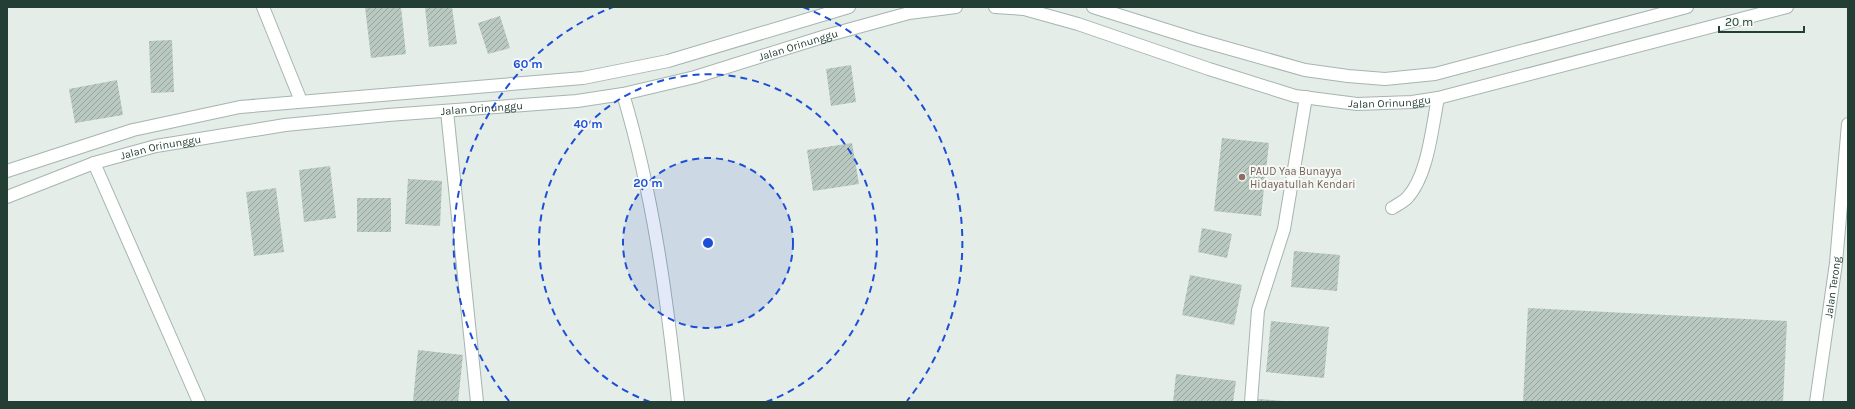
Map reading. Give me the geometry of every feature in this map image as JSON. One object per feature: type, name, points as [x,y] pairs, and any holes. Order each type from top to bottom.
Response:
[{"type":"street","points":[[263,7],[300,101]]},
{"type":"street","name":"Jalan Orinunggu","points":[[7,171],[133,130],[240,107],[583,78],[668,61],[849,7]]},
{"type":"street","name":"Jalan Orinunggu","points":[[7,197],[94,163],[156,146],[285,125],[577,101],[623,94],[695,77],[829,35],[909,13],[956,7]]},
{"type":"street","name":"Jalan Orinunggu","points":[[995,7],[1024,9],[1078,24],[1209,69],[1295,96],[1357,104],[1412,102],[1438,98],[1787,7]]},
{"type":"street","name":"Jalan Orinunggu","points":[[1093,7],[1195,39],[1305,70],[1385,79],[1435,74],[1687,7]]},
{"type":"street","points":[[623,94],[634,131],[657,239],[678,402]]},
{"type":"street","points":[[1251,402],[1258,310],[1284,229],[1306,98]]},
{"type":"street","points":[[1392,208],[1407,199],[1415,187],[1424,164],[1438,98]]},
{"type":"street","points":[[447,111],[477,402]]},
{"type":"street","name":"Jalan Terong","points":[[1816,402],[1836,263],[1848,124]]},
{"type":"street","points":[[94,163],[199,402]]},
{"type":"building","points":[[365,7],[401,7],[406,54],[371,58]]},
{"type":"building","points":[[425,7],[452,7],[457,44],[429,47]]},
{"type":"building","points":[[500,16],[510,48],[488,54],[478,23]]},
{"type":"building","points":[[172,40],[174,92],[151,93],[149,41]]},
{"type":"building","points":[[851,65],[856,102],[831,106],[826,69]]},
{"type":"building","points":[[117,80],[123,115],[75,123],[69,89]]},
{"type":"building","name":"PAUD Yaa Bunayya Hidayatullah Kendari","points":[[1222,138],[1269,143],[1261,216],[1214,211]]},
{"type":"building","points":[[852,143],[859,184],[813,191],[807,150]]},
{"type":"building","points":[[330,166],[336,218],[304,222],[299,170]]},
{"type":"building","points":[[408,179],[442,181],[440,226],[405,224]]},
{"type":"building","points":[[276,188],[284,252],[254,256],[246,192]]},
{"type":"building","points":[[357,198],[391,198],[391,232],[357,232]]},
{"type":"building","points":[[1202,228],[1232,234],[1227,258],[1198,252]]},
{"type":"building","points":[[1294,251],[1340,255],[1337,291],[1291,287]]},
{"type":"building","points":[[1190,275],[1242,285],[1234,325],[1182,315]]},
{"type":"building","points":[[1528,308],[1787,321],[1783,402],[1523,402]]},
{"type":"building","points":[[1271,321],[1329,327],[1324,378],[1266,372]]},
{"type":"building","points":[[418,350],[463,355],[458,402],[413,401]]},
{"type":"building","points":[[1176,374],[1236,381],[1233,402],[1173,402]]},
{"type":"building","points":[[1258,399],[1283,401],[1283,402],[1257,402]]},
{"type":"place","name":"PAUD Yaa Bunayya Hidayatullah Kendari","points":[[1242,177]]}]
